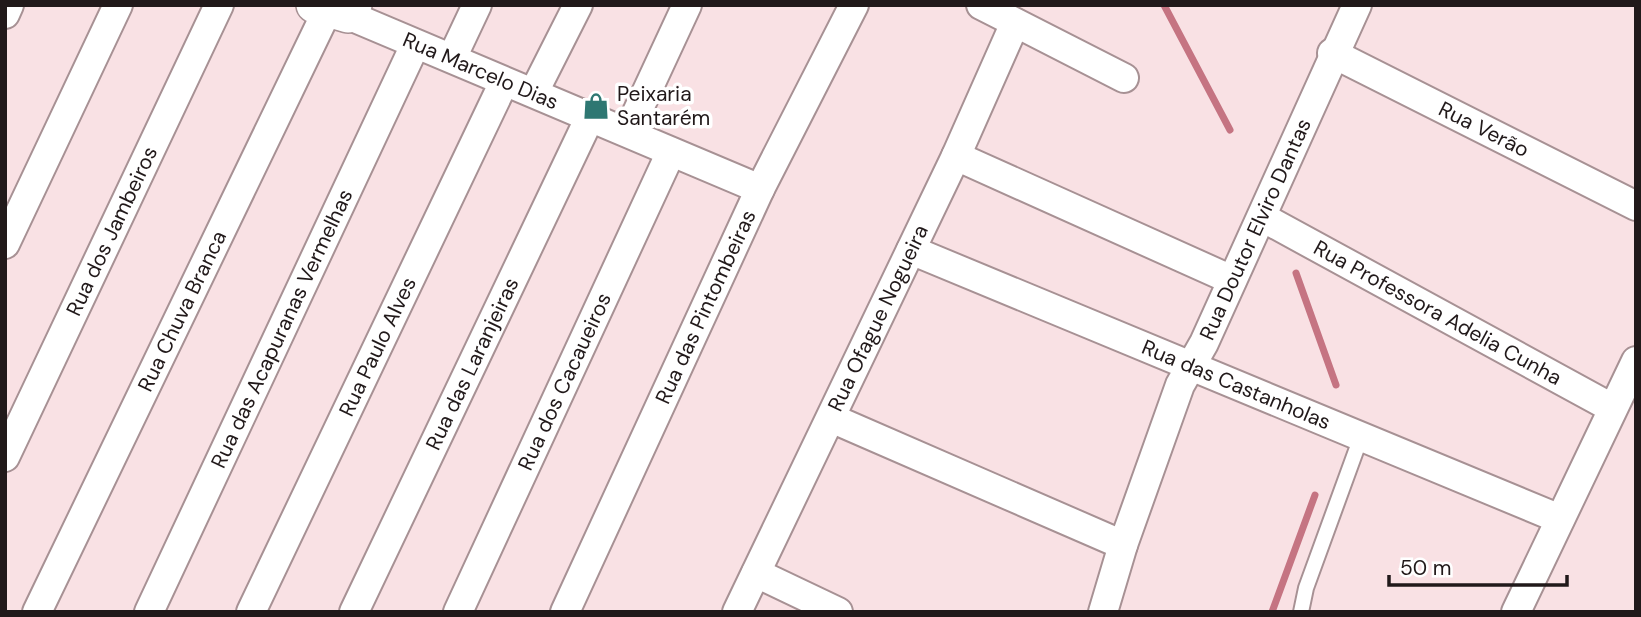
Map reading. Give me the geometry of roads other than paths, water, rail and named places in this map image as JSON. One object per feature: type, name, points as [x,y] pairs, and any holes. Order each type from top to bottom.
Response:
[{"type":"street","points":[[5,14],[9,5]]},
{"type":"street","points":[[5,244],[118,5]]},
{"type":"street","name":"Rua dos Jambeiros","points":[[5,457],[219,5]]},
{"type":"street","points":[[452,58],[477,5]]},
{"type":"street","points":[[534,92],[578,5]]},
{"type":"street","points":[[628,132],[687,5]]},
{"type":"street","name":"Rua das Pintombeiras","points":[[565,612],[760,189],[854,5]]},
{"type":"street","points":[[981,5],[1124,78]]},
{"type":"street","name":"Rua Doutor Elviro Dantas","points":[[1103,612],[1123,545],[1190,365],[1204,344],[1332,54],[1357,5]]},
{"type":"street","name":"Rua Marcelo Dias","points":[[336,9],[415,45],[534,92],[760,189]]},
{"type":"street","name":"Rua Chuva Branca","points":[[37,612],[336,9]]},
{"type":"street","name":"Rua Ofague Nogueira","points":[[737,612],[956,156],[1015,23]]},
{"type":"street","name":"Rua das Acapuranas Vermelhas","points":[[149,612],[415,45]]},
{"type":"street","name":"Rua Verão","points":[[1332,54],[1636,206]]},
{"type":"street","name":"Rua Paulo Alves","points":[[251,612],[504,82]]},
{"type":"street","name":"Rua das Laranjeiras","points":[[354,612],[590,117]]},
{"type":"street","name":"Rua dos Cacaueiros","points":[[457,612],[671,152]]},
{"type":"street","points":[[956,156],[1233,280]]},
{"type":"street","name":"Rua Professora Adelia Cunha","points":[[1262,217],[1612,408]]},
{"type":"street","name":"Rua das Castanholas","points":[[911,250],[1560,519]]},
{"type":"street","points":[[1516,612],[1636,360]]},
{"type":"street","points":[[831,418],[1123,545]]},
{"type":"street","points":[[756,573],[838,612]]},
{"type":"lane","points":[[1301,612],[1306,588],[1360,437]]},
{"type":"waterway","points":[[1164,5],[1230,130]]},
{"type":"waterway","points":[[1296,273],[1336,385]]},
{"type":"waterway","points":[[1272,612],[1315,495]]},
{"type":"place","name":"Peixaria Santarém","points":[[596,106]]}]
